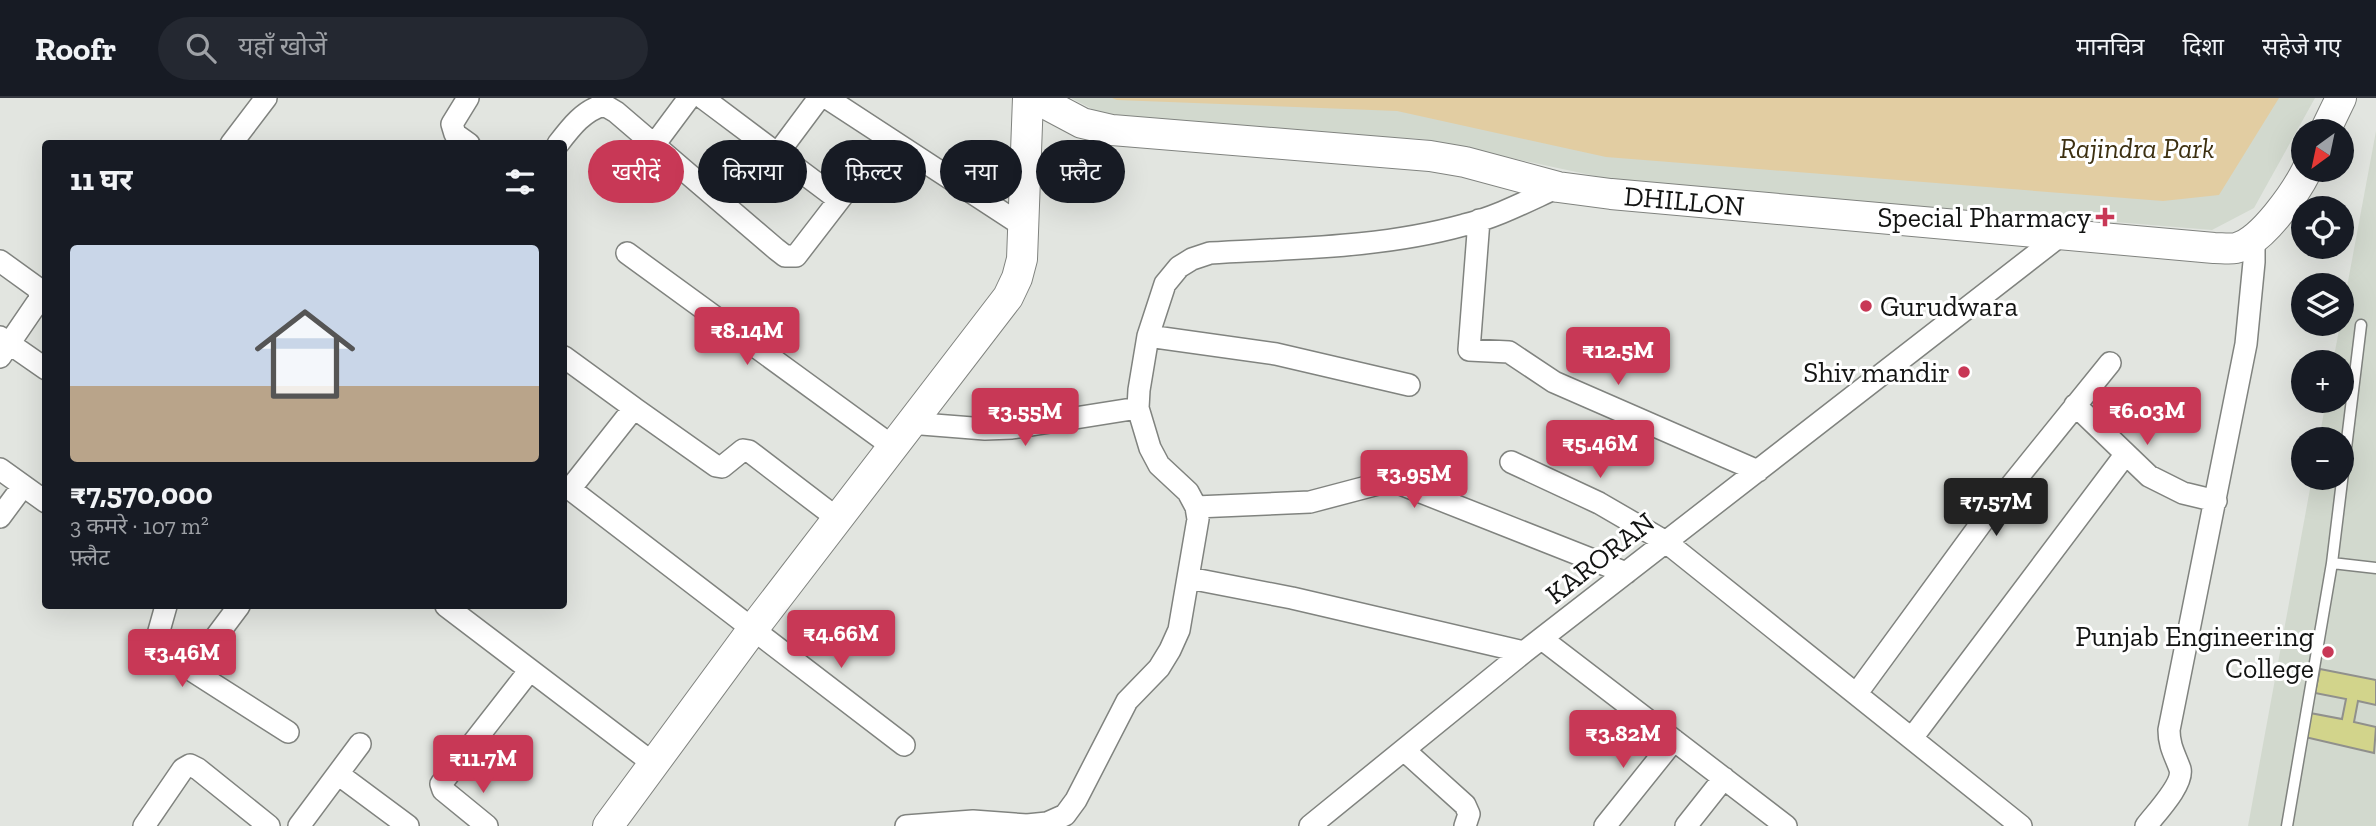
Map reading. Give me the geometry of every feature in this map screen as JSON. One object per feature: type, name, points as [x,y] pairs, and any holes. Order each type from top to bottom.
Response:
[{"type":"street","points":[[234,140],[265,98]]},
{"type":"street","points":[[463,140],[455,134],[452,124],[468,98]]},
{"type":"street","points":[[658,140],[689,98]]},
{"type":"street","points":[[703,98],[760,140]]},
{"type":"street","points":[[788,140],[819,98]]},
{"type":"street","points":[[827,98],[1023,226]]},
{"type":"street","points":[[608,826],[753,629],[1008,297],[1022,259],[1028,98]]},
{"type":"street","name":"DHILLON","points":[[1035,98],[1082,123],[1112,130],[1430,156],[1465,162],[1558,187],[1611,194],[2214,248],[2236,248],[2254,239]]},
{"type":"street","points":[[2331,119],[2341,98]]},
{"type":"street","points":[[561,140],[592,108],[604,105],[648,140]]},
{"type":"street","points":[[684,170],[785,256],[796,256],[837,203]]},
{"type":"street","points":[[807,175],[821,186]]},
{"type":"street","points":[[2146,826],[2180,780],[2181,770],[2169,743],[2169,730],[2246,344],[2254,239],[2282,208],[2300,182]]},
{"type":"street","points":[[906,826],[946,822],[1027,825],[1047,823],[1065,814],[1076,800],[1127,701],[1159,668],[1170,650],[1179,630],[1198,519],[1196,507],[1188,492],[1160,465],[1150,448],[1138,408],[1148,336],[1165,284],[1179,267],[1192,258],[1210,253],[1364,244],[1437,231],[1479,220],[1558,187]]},
{"type":"street","points":[[1479,220],[1469,350],[1509,352],[1554,382],[1758,471]]},
{"type":"street","name":"KARORAN","points":[[1311,826],[1524,652],[2061,234]]},
{"type":"street","points":[[626,253],[901,434],[1013,429],[1138,408]]},
{"type":"street","points":[[0,261],[36,287],[40,293],[39,300],[3,346],[42,367]]},
{"type":"street","points":[[1148,336],[1276,354],[1409,384]]},
{"type":"street","points":[[567,359],[716,466],[722,467],[743,450],[748,451],[838,519]]},
{"type":"street","points":[[1857,693],[1988,514],[2110,363]]},
{"type":"street","points":[[2075,405],[2149,476],[2167,486],[2216,501]]},
{"type":"street","points":[[634,408],[567,487],[904,745]]},
{"type":"street","points":[[1912,738],[2125,455]]},
{"type":"street","points":[[1511,462],[1599,503],[1666,542],[1912,738],[1993,818],[2021,826]]},
{"type":"street","points":[[0,469],[42,499]]},
{"type":"street","points":[[1196,507],[1310,502],[1382,483],[1398,483],[1626,573]]},
{"type":"street","points":[[0,517],[23,486]]},
{"type":"street","points":[[1189,578],[1293,597],[1524,652]]},
{"type":"street","points":[[165,609],[157,638],[162,648],[191,670],[288,732]]},
{"type":"street","points":[[191,670],[237,609]]},
{"type":"street","points":[[450,609],[654,764]]},
{"type":"street","points":[[1542,639],[1786,826]]},
{"type":"street","points":[[487,826],[443,790],[441,784],[530,670]]},
{"type":"street","points":[[1605,826],[1674,740]]},
{"type":"street","points":[[299,826],[360,744]]},
{"type":"street","points":[[1404,750],[1465,805],[1469,814],[1465,826]]},
{"type":"street","points":[[144,826],[183,769],[190,765],[269,826]]},
{"type":"street","points":[[338,774],[379,817],[408,826]]},
{"type":"street","points":[[1686,826],[1724,778]]},
{"type":"lane","points":[[2287,826],[2333,563],[2361,325]]},
{"type":"lane","points":[[2333,563],[2376,568]]},
{"type":"shaded area","name":"Rajindra Park","points":[[1071,98],[2315,98],[2303,119],[2291,119],[2291,141],[2254,208],[2212,230],[1623,182],[1423,139],[1117,122]]},
{"type":"shaded area","name":"Punjab Engineering College","points":[[2376,131],[2376,826],[2248,826],[2310,490],[2354,490],[2354,427],[2321,427],[2324,413],[2354,413],[2354,350],[2335,350],[2338,336],[2354,336],[2354,273],[2350,273]]},
{"type":"green space","name":"Rajindra Park","points":[[1112,98],[2279,98],[2219,195],[2163,201],[1606,157],[1397,111]]},
{"type":"building","points":[[2320,669],[2376,680],[2376,705],[2358,701],[2354,722],[2376,727],[2374,753],[2305,737],[2310,713],[2342,719],[2346,699],[2315,693]]},
{"type":"place","name":"Special Pharmacy","points":[[2105,217]]},
{"type":"place","name":"Gurudwara","points":[[1866,306]]},
{"type":"place","name":"Shiv mandir","points":[[1964,372]]},
{"type":"place","name":"Punjab Engineering College","points":[[2328,652]]}]
